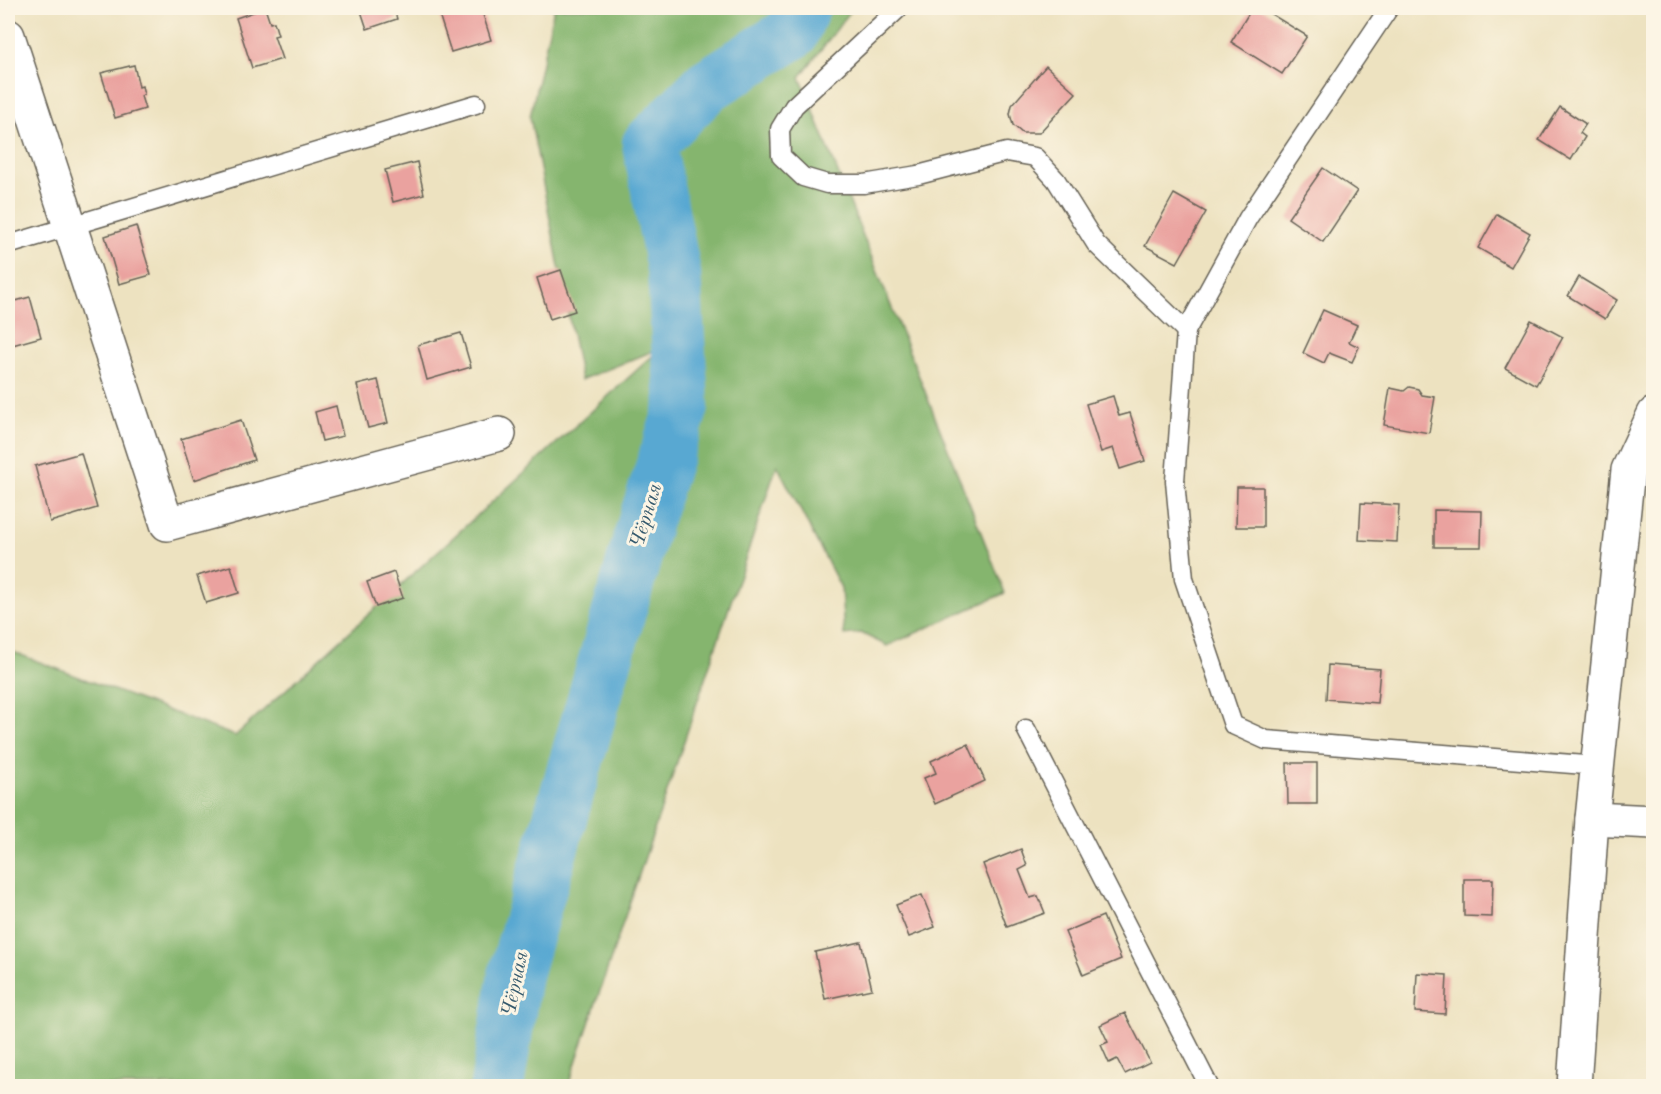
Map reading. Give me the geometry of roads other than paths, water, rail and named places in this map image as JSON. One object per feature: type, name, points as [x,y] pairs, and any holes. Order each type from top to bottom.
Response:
[{"type":"street","points":[[8,36],[167,524],[499,434]]},
{"type":"street","points":[[1574,1086],[1592,819],[1628,470],[1653,414]]},
{"type":"street","points":[[1592,819],[1653,822]]},
{"type":"lane","points":[[899,8],[794,106],[780,129],[781,156],[803,177],[827,184],[864,184],[918,175],[1007,152],[1035,157],[1056,180],[1096,244],[1186,331]]},
{"type":"lane","points":[[1389,8],[1248,218],[1186,331],[1175,481],[1184,579],[1233,724],[1266,740],[1598,766]]},
{"type":"lane","points":[[8,245],[476,104]]},
{"type":"lane","points":[[1026,729],[1209,1086]]},
{"type":"waterway","name":"Чёрная","points":[[497,1086],[515,975],[645,521],[682,406],[674,273],[649,144],[707,86],[792,33],[803,8]]}]
